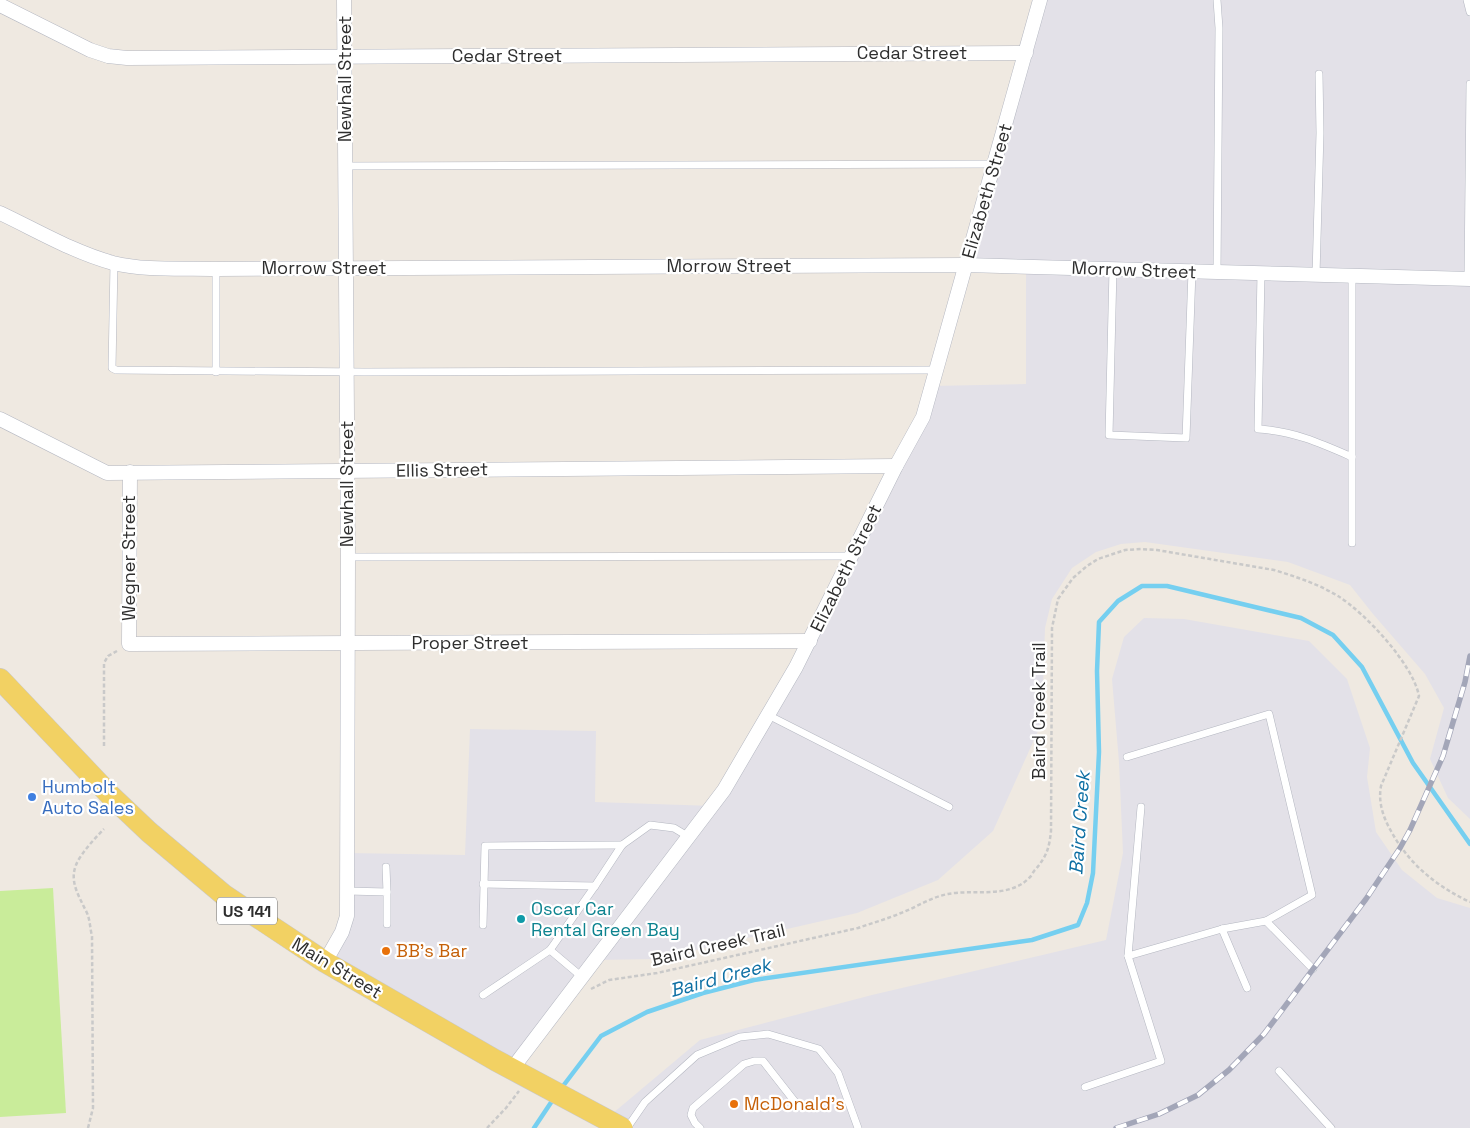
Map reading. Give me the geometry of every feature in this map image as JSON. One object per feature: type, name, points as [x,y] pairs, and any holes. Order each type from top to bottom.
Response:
[{"type":"main road","name":"Main Street","points":[[0,679],[85,770],[149,832],[224,895],[325,962],[453,1037],[622,1128]]},
{"type":"street","name":"Newhall Street","points":[[325,962],[346,923],[347,891],[348,557],[344,0]]},
{"type":"street","name":"Elizabeth Street","points":[[526,1076],[582,977],[724,790],[810,641],[896,466],[923,417],[1040,0]]},
{"type":"street","name":"Cedar Street","points":[[0,5],[90,50],[108,56],[127,58],[1026,53]]},
{"type":"street","name":"Morrow Street","points":[[0,212],[77,250],[114,263],[138,267],[216,269],[966,265],[1469,279]]},
{"type":"street","name":"Ellis Street","points":[[0,419],[107,473],[896,466]]},
{"type":"street","name":"Wegner Street","points":[[124,647],[130,472]]},
{"type":"street","name":"Proper Street","points":[[124,647],[348,643],[810,641]]},
{"type":"lane","points":[[1217,0],[1220,28],[1218,272]]},
{"type":"lane","points":[[1467,0],[1470,12]]},
{"type":"lane","points":[[1316,275],[1320,133],[1318,74]]},
{"type":"lane","points":[[1469,279],[1470,84]]},
{"type":"lane","points":[[346,166],[995,164]]},
{"type":"lane","points":[[114,263],[112,368],[116,370],[216,372],[936,370]]},
{"type":"lane","points":[[216,269],[216,372]]},
{"type":"lane","points":[[1113,269],[1109,435],[1186,438],[1192,272]]},
{"type":"lane","points":[[1260,274],[1258,429],[1276,430],[1310,438],[1352,457]]},
{"type":"lane","points":[[1352,276],[1352,542]]},
{"type":"lane","points":[[348,557],[851,556]]},
{"type":"lane","points":[[1127,757],[1269,714],[1312,895],[1266,921],[1222,929],[1128,956]]},
{"type":"lane","points":[[768,715],[949,807]]},
{"type":"lane","points":[[1084,1087],[1161,1060],[1128,956],[1141,808]]},
{"type":"lane","points":[[483,995],[550,950],[622,845],[650,825],[674,828],[689,837]]},
{"type":"lane","points":[[483,924],[485,846],[622,845]]},
{"type":"lane","points":[[386,867],[388,924]]},
{"type":"lane","points":[[483,884],[595,886]]},
{"type":"lane","points":[[347,891],[387,892]]},
{"type":"lane","points":[[1266,921],[1313,969]]},
{"type":"lane","points":[[1222,929],[1247,988]]},
{"type":"lane","points":[[550,950],[582,977]]},
{"type":"lane","points":[[627,1128],[645,1102],[697,1055],[740,1037],[768,1034],[820,1049],[838,1073],[858,1128]]},
{"type":"lane","points":[[700,1128],[695,1123],[692,1114],[693,1108],[744,1064],[754,1060],[763,1061],[799,1107]]},
{"type":"lane","points":[[1278,1071],[1331,1128]]},
{"type":"path","name":"Baird Creek Trail","points":[[587,994],[592,988],[609,980],[657,972],[858,928],[903,912],[924,901],[948,894],[1005,890],[1029,879],[1045,858],[1050,845],[1052,628],[1058,599],[1073,578],[1087,566],[1126,550],[1157,550],[1274,570],[1320,586],[1340,597],[1353,608],[1395,651],[1417,687],[1416,705],[1380,794],[1380,802],[1385,819],[1400,848],[1419,868],[1433,880],[1470,902]]},
{"type":"path","points":[[104,746],[104,663],[108,656],[124,647]]},
{"type":"path","points":[[88,1128],[93,1108],[92,936],[88,915],[74,886],[73,876],[79,858],[104,829]]},
{"type":"path","points":[[488,1128],[506,1108],[526,1076]]},
{"type":"shaded area","points":[[1040,0],[1470,0],[1470,819],[1448,798],[1430,759],[1444,708],[1425,674],[1350,585],[1288,562],[1145,542],[1121,544],[1096,552],[1072,568],[1052,599],[1045,628],[1042,715],[1038,731],[993,831],[938,880],[857,913],[656,959],[595,960],[512,1069],[325,962],[342,932],[347,853],[465,855],[470,729],[596,731],[595,802],[713,806],[762,726],[932,386],[1026,384],[1026,267],[966,265]]},
{"type":"shaded area","points":[[1144,618],[1184,619],[1309,641],[1347,679],[1370,748],[1367,777],[1376,832],[1402,870],[1437,898],[1470,908],[1470,1128],[622,1128],[606,1119],[700,1040],[872,995],[1106,940],[1123,853],[1119,762],[1112,679],[1124,637]]},
{"type":"green space","points":[[53,888],[66,1113],[0,1117],[0,891]]},
{"type":"waterway","name":"Baird Creek","points":[[560,1090],[601,1036],[647,1012],[703,993],[754,980],[1032,940],[1078,925],[1087,903],[1093,873],[1099,752],[1097,671],[1099,622],[1118,601],[1142,586],[1167,586],[1301,618],[1333,635],[1362,667],[1413,763],[1470,844]]},
{"type":"waterway","name":"Baird Creek","points":[[534,1128],[554,1098]]},
{"type":"railway","points":[[1116,1128],[1159,1114],[1198,1095],[1229,1070],[1264,1034],[1366,899],[1410,830],[1443,756],[1465,682],[1470,656]]},
{"type":"place","name":"Humbolt Auto Sales","points":[[32,797]]},
{"type":"place","name":"Oscar Car Rental Green Bay","points":[[521,919]]},
{"type":"place","name":"BB's Bar","points":[[386,951]]},
{"type":"place","name":"McDonald's","points":[[734,1104]]}]
